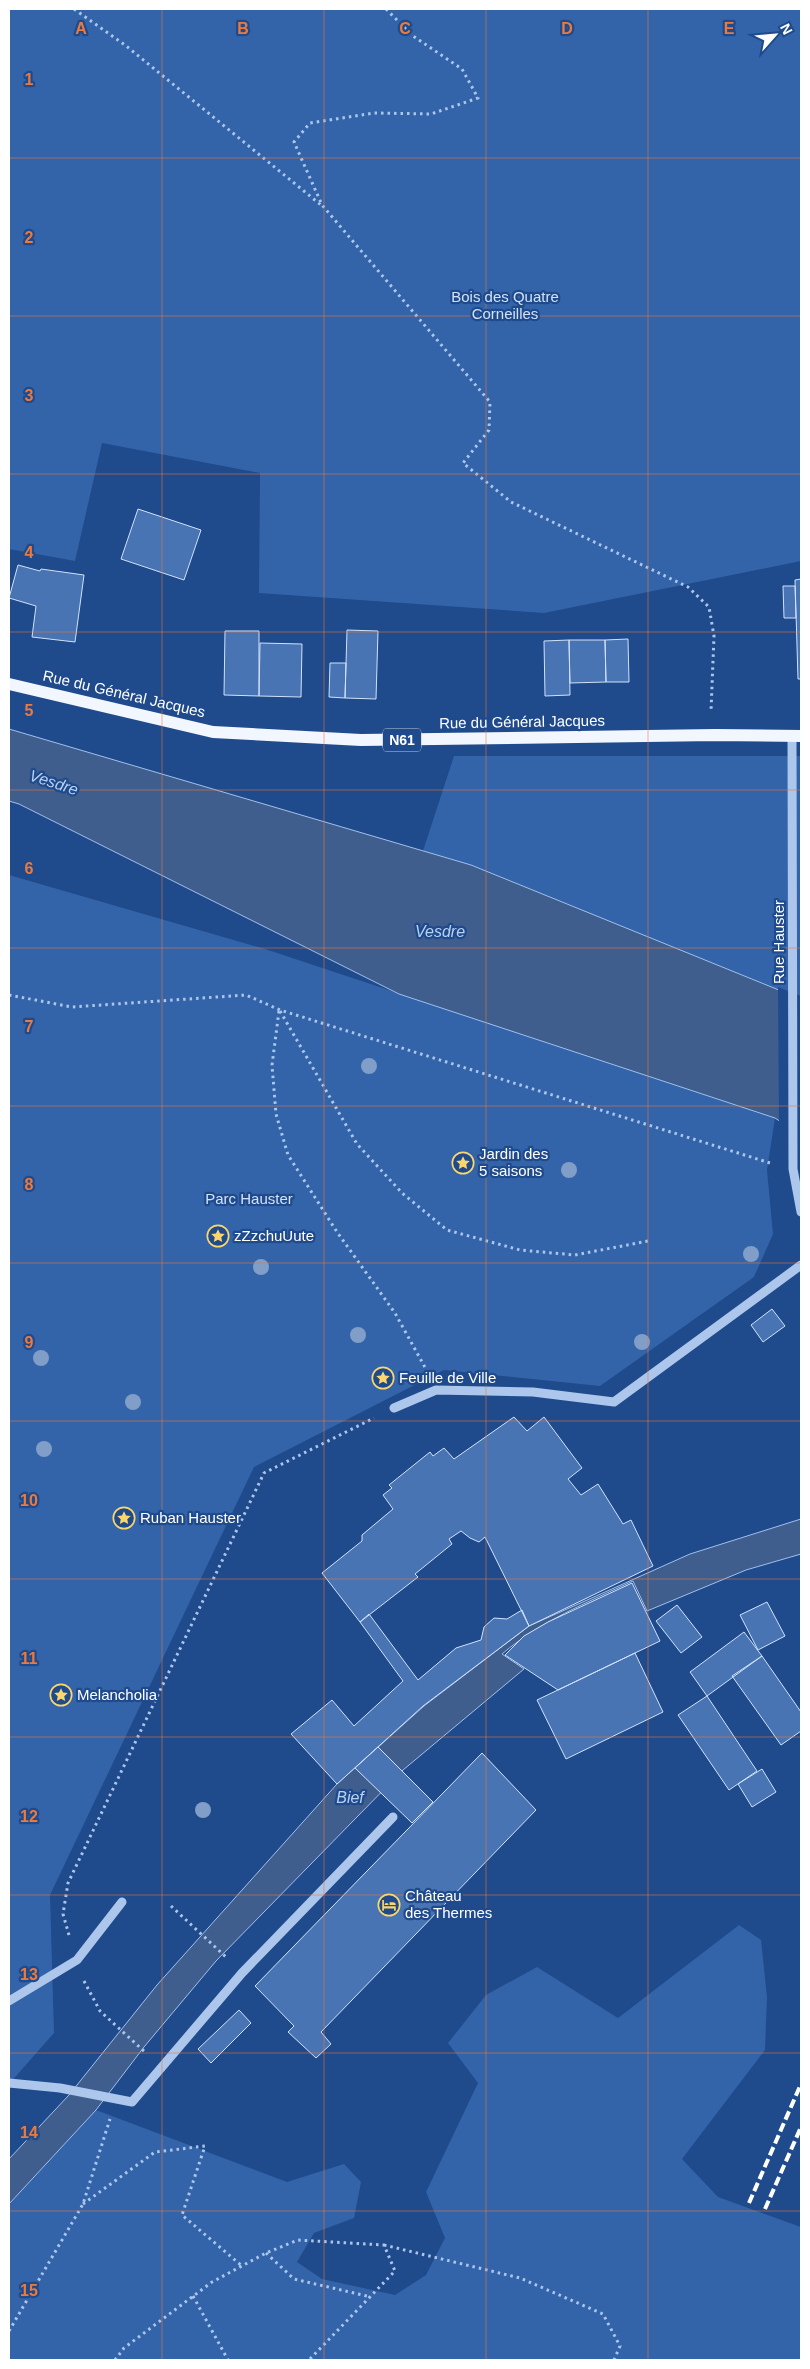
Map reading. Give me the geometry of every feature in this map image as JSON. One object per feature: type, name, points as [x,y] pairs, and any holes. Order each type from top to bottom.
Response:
[{"type":"main road","name":"Rue du Général Jacques","points":[[9,684],[213,732],[361,740],[715,735],[797,736]]},
{"type":"street","name":"Rue Hauster","points":[[793,1169],[793,969],[797,736]]},
{"type":"street","points":[[793,1169],[801,1212]]},
{"type":"street","points":[[394,1408],[436,1390],[533,1392],[614,1402],[801,1265]]},
{"type":"street","points":[[9,2083],[60,2088],[132,2102],[242,1973],[393,1817]]},
{"type":"street","points":[[9,2001],[77,1960],[122,1902]]},
{"type":"path","points":[[74,9],[125,45],[322,206],[490,402],[488,430],[463,463],[511,502],[688,587],[710,607],[714,636],[710,707],[715,735]]},
{"type":"path","points":[[322,206],[294,142],[310,123],[374,113],[432,114],[478,98],[462,69],[412,36],[386,9]]},
{"type":"path","points":[[9,995],[72,1007],[246,995],[280,1010],[793,1169]]},
{"type":"path","points":[[280,1010],[357,1144],[402,1193],[447,1230],[520,1250],[575,1255],[648,1241]]},
{"type":"path","points":[[280,1010],[272,1065],[276,1114],[288,1155],[337,1232],[395,1313],[436,1390]]},
{"type":"path","points":[[146,2053],[100,2011],[86,1988],[63,1914],[68,1883],[264,1473],[394,1408]]},
{"type":"path","points":[[171,1906],[234,1964]]},
{"type":"path","points":[[9,2331],[83,2204],[110,2119],[132,2102]]},
{"type":"path","points":[[83,2204],[155,2152],[205,2146],[182,2214],[242,2266]]},
{"type":"path","points":[[115,2360],[124,2348],[212,2282],[266,2253],[298,2240],[384,2245],[520,2278],[603,2314],[620,2346],[616,2360]]},
{"type":"path","points":[[309,2360],[395,2271],[384,2245]]},
{"type":"path","points":[[266,2253],[294,2279],[371,2297]]},
{"type":"path","points":[[193,2296],[228,2360]]},
{"type":"green space","name":"Bois des Quatre Corneilles","points":[[9,9],[801,9],[801,561],[544,613],[259,593],[260,473],[102,443],[75,561],[9,549]]},
{"type":"green space","points":[[454,756],[801,756],[801,999],[471,865],[423,851]]},
{"type":"green space","name":"Parc Hauster","points":[[9,875],[265,949],[775,1118],[767,1170],[773,1234],[754,1277],[600,1386],[444,1370],[254,1467],[50,1895],[54,2033],[9,2084]]},
{"type":"green space","points":[[739,1925],[761,1940],[767,1997],[765,2050],[682,2159],[718,2197],[801,2227],[801,2360],[9,2360],[9,2204],[96,2110],[287,2182],[344,2164],[361,2182],[354,2218],[314,2233],[297,2262],[322,2279],[395,2295],[426,2275],[445,2238],[426,2192],[478,2083],[448,2043],[486,1995],[537,1967],[618,2018]]},
{"type":"water","name":"Vesdre","points":[[9,729],[471,865],[801,999],[801,1135],[775,1118],[399,994],[19,804],[9,801]]},
{"type":"water","name":"Bief","points":[[801,1519],[801,1554],[746,1570],[647,1611],[633,1581],[548,1622],[502,1654],[524,1669],[403,1770],[216,1961],[144,2047],[96,2110],[9,2204],[9,2159],[69,2095],[157,1985],[337,1784],[424,1706],[529,1626],[690,1554]]},
{"type":"pier","points":[[778,987],[801,996],[801,1138],[779,1124]]},
{"type":"building","points":[[138,509],[201,530],[184,580],[121,559]]},
{"type":"building","points":[[18,565],[40,571],[41,569],[84,575],[75,642],[32,637],[36,606],[9,598]]},
{"type":"building","points":[[801,579],[801,679],[798,679],[795,580]]},
{"type":"building","points":[[783,586],[795,586],[796,618],[784,618]]},
{"type":"building","points":[[347,630],[378,631],[376,699],[345,698]]},
{"type":"building","points":[[225,631],[259,631],[259,696],[224,695]]},
{"type":"building","points":[[628,639],[629,682],[606,682],[605,640]]},
{"type":"building","points":[[569,640],[570,695],[545,696],[544,641]]},
{"type":"building","points":[[569,640],[605,640],[606,682],[570,683]]},
{"type":"building","points":[[260,643],[302,644],[301,697],[259,696]]},
{"type":"building","points":[[330,663],[346,663],[345,698],[329,697]]},
{"type":"building","points":[[772,1309],[785,1326],[763,1342],[751,1325]]},
{"type":"building","points":[[514,1417],[527,1431],[544,1417],[582,1468],[568,1479],[581,1495],[598,1484],[623,1524],[631,1520],[653,1566],[529,1626],[485,1537],[479,1542],[461,1531],[449,1539],[452,1544],[415,1574],[418,1577],[360,1622],[322,1573],[362,1541],[362,1535],[393,1509],[383,1495],[392,1488],[389,1485],[430,1452],[433,1456],[444,1448],[454,1459]]},
{"type":"building","points":[[632,1583],[660,1641],[558,1690],[505,1655],[524,1636],[548,1622]]},
{"type":"building","points":[[767,1602],[785,1636],[758,1650],[740,1615]]},
{"type":"building","points":[[677,1605],[702,1637],[681,1653],[656,1621]]},
{"type":"building","points":[[522,1610],[529,1626],[423,1706],[337,1784],[291,1734],[332,1700],[354,1726],[403,1681],[360,1622],[369,1614],[418,1680],[456,1648],[481,1640],[484,1627],[494,1618],[507,1619]]},
{"type":"building","points":[[744,1632],[762,1656],[707,1696],[690,1672]]},
{"type":"building","points":[[635,1653],[663,1712],[566,1759],[537,1700]]},
{"type":"building","points":[[762,1656],[801,1712],[801,1731],[781,1745],[732,1676]]},
{"type":"building","points":[[707,1696],[757,1771],[729,1790],[678,1715]]},
{"type":"building","points":[[378,1747],[433,1802],[412,1823],[355,1768]]},
{"type":"building","name":"Château des Thermes","points":[[482,1753],[536,1810],[321,2032],[331,2044],[316,2058],[288,2032],[294,2026],[255,1986]]},
{"type":"building","points":[[762,1769],[776,1792],[752,1807],[738,1784]]},
{"type":"building","points":[[239,2010],[251,2023],[211,2063],[198,2049]]},
{"type":"railway","points":[[749,2203],[801,2084]]},
{"type":"railway","points":[[765,2209],[801,2127]]},
{"type":"place","name":"Jardin des 5 saisons","points":[[463,1163]]},
{"type":"place","name":"zZzchuUute","points":[[218,1236]]},
{"type":"place","name":"Feuille de Ville","points":[[383,1378]]},
{"type":"place","name":"Ruban Hauster","points":[[124,1518]]},
{"type":"place","name":"Melancholia","points":[[61,1695]]},
{"type":"place","name":"Château des Thermes","points":[[389,1905]]}]
